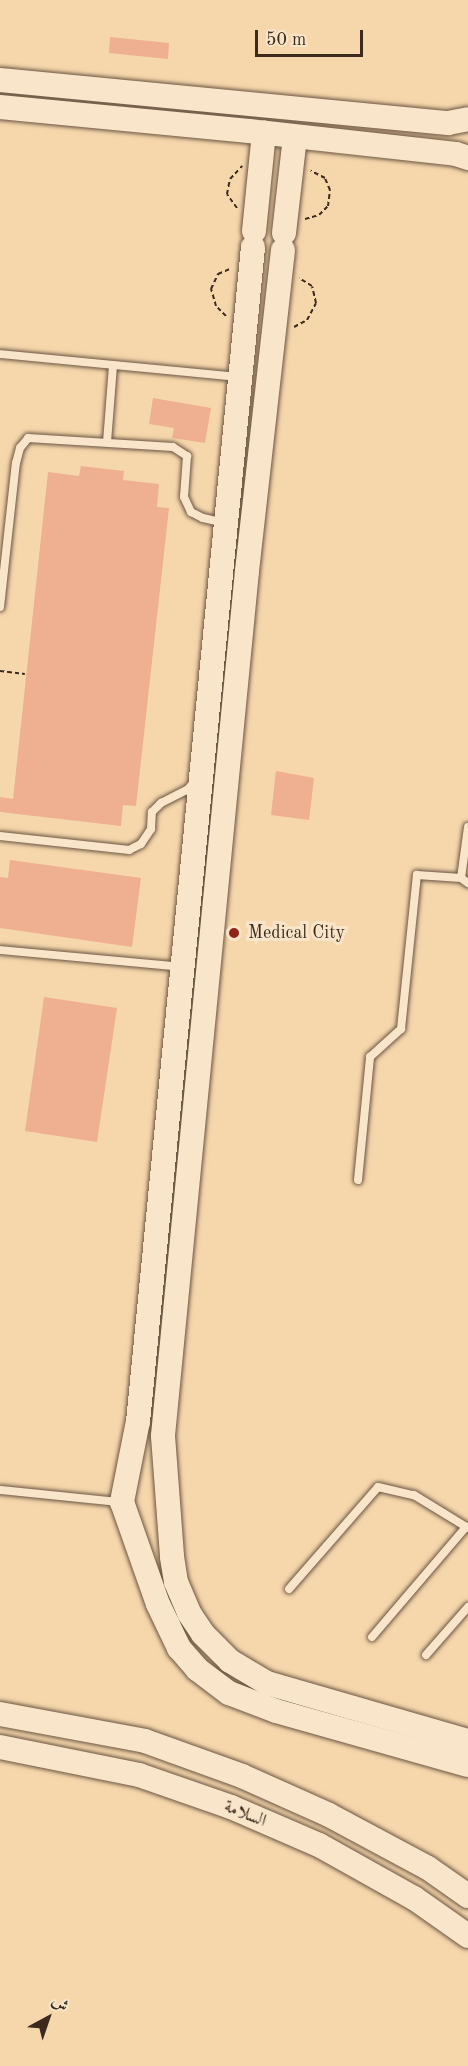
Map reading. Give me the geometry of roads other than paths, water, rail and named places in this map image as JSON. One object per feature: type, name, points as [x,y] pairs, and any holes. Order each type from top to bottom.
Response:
[{"type":"street","points":[[0,80],[447,123],[468,119]]},
{"type":"street","points":[[0,106],[456,154],[468,158]]},
{"type":"street","points":[[264,133],[138,1421],[122,1502],[153,1593],[179,1647],[197,1669],[230,1693],[276,1711],[468,1765]]},
{"type":"street","points":[[295,137],[288,235],[273,338],[246,583],[163,1436],[165,1496],[176,1582],[189,1612],[203,1634],[230,1661],[267,1683],[468,1740]]},
{"type":"street","points":[[153,1593],[176,1582]]},
{"type":"street","name":"السلامة","points":[[0,1714],[145,1741],[242,1776],[329,1815],[418,1862],[468,1896]]},
{"type":"street","name":"السلامة","points":[[0,1747],[139,1775],[231,1807],[319,1845],[414,1898],[468,1936]]},
{"type":"lane","points":[[0,354],[240,377]]},
{"type":"lane","points":[[107,442],[113,365]]},
{"type":"lane","points":[[0,607],[20,448],[28,438],[173,447],[187,456],[184,497],[191,512],[226,524]]},
{"type":"lane","points":[[0,836],[129,850],[141,844],[151,829],[152,812],[161,803],[188,789],[201,774]]},
{"type":"lane","points":[[358,1180],[370,1057],[401,1029],[417,875],[465,881],[468,827]]},
{"type":"lane","points":[[0,950],[183,967]]},
{"type":"lane","points":[[289,1589],[378,1487],[414,1495],[467,1527],[372,1637]]},
{"type":"lane","points":[[0,1491],[122,1502]]},
{"type":"lane","points":[[426,1655],[468,1606]]},
{"type":"place","name":"Medical City","points":[[234,933]]}]
